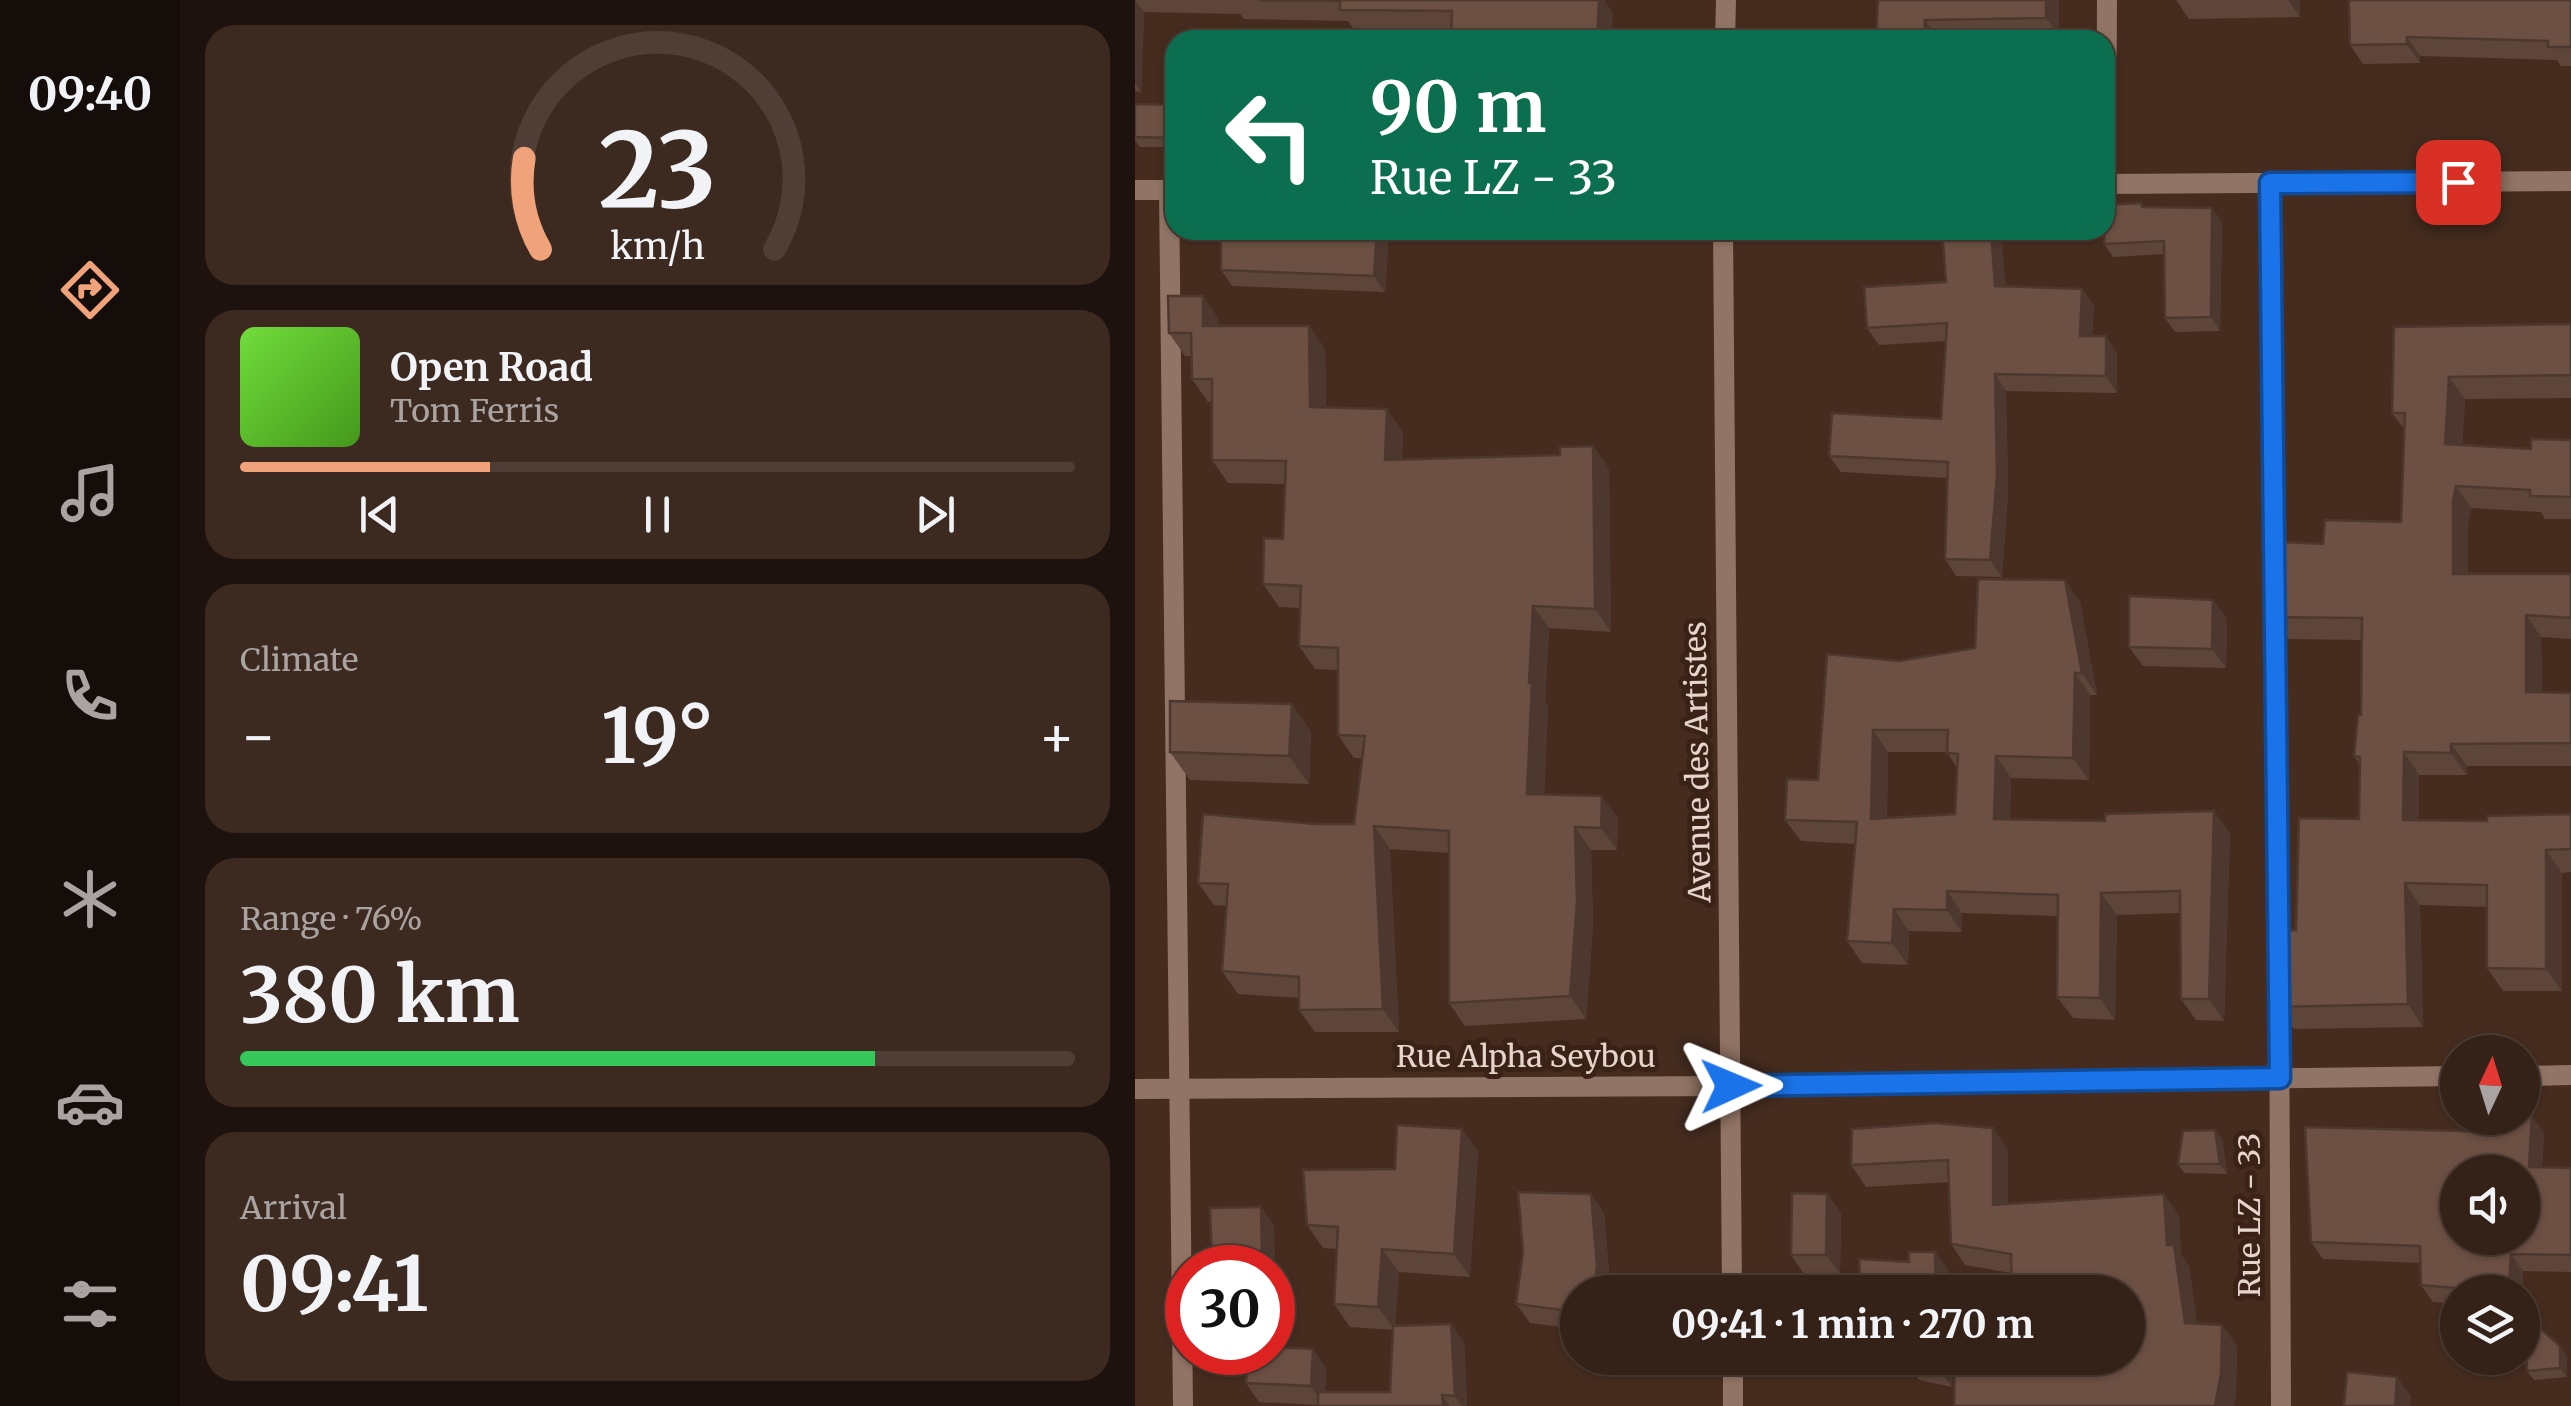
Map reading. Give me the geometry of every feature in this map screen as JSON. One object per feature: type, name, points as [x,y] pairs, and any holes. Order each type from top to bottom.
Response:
[{"type":"street","points":[[1725,0],[1725,30]]},
{"type":"street","points":[[2107,0],[2107,30]]},
{"type":"street","points":[[2115,184],[2571,181]]},
{"type":"street","name":"Rue LZ - 33","points":[[2270,183],[2281,1406]]},
{"type":"street","points":[[1135,190],[1165,190]]},
{"type":"street","points":[[1172,240],[1183,1406]]},
{"type":"street","name":"Avenue des Artistes","points":[[1723,240],[1732,1275]]},
{"type":"street","name":"Rue Alpha Seybou","points":[[1135,1088],[1731,1086],[2440,1076]]},
{"type":"street","points":[[2540,1076],[2571,1076]]},
{"type":"street","points":[[1733,1375],[1733,1406]]},
{"type":"building","points":[[1258,0],[1599,0],[1598,30],[1451,30],[1452,11],[1340,10],[1340,1]]},
{"type":"building","points":[[1878,0],[2046,0],[2046,18],[1925,20],[1924,30],[1876,30]]},
{"type":"building","points":[[2349,0],[2571,0],[2571,47],[2548,47],[2548,41],[2407,37],[2407,44],[2350,45]]},
{"type":"building","points":[[1135,104],[1165,105],[1165,138],[1135,137]]},
{"type":"building","points":[[2115,204],[2212,208],[2211,317],[2165,318],[2164,241],[2104,244],[2104,240],[2115,240]]},
{"type":"building","points":[[1221,240],[1376,240],[1374,276],[1221,270]]},
{"type":"building","points":[[1943,240],[1992,240],[1995,286],[2082,289],[2080,336],[2106,336],[2106,376],[1995,374],[1997,475],[1990,560],[1945,559],[1948,462],[1829,456],[1832,413],[1941,419],[1947,323],[1867,328],[1864,287],[1946,282]]},
{"type":"building","points":[[1168,296],[1203,296],[1203,326],[1309,326],[1310,407],[1387,409],[1385,460],[1560,455],[1560,447],[1593,446],[1595,609],[1533,606],[1529,683],[1527,794],[1602,796],[1601,828],[1575,827],[1577,902],[1570,996],[1449,1003],[1449,831],[1374,826],[1383,1009],[1299,1010],[1299,977],[1222,971],[1228,884],[1198,883],[1203,814],[1354,824],[1365,736],[1338,735],[1338,648],[1299,646],[1301,586],[1263,584],[1264,538],[1283,539],[1286,461],[1212,460],[1212,379],[1192,379],[1191,333],[1169,333]]},
{"type":"building","points":[[2571,324],[2571,375],[2449,377],[2445,444],[2531,449],[2531,439],[2571,440],[2571,497],[2530,496],[2530,490],[2456,486],[2453,574],[2571,574],[2571,618],[2526,615],[2526,692],[2571,693],[2571,743],[2451,744],[2451,753],[2404,752],[2403,820],[2487,821],[2487,816],[2571,814],[2571,849],[2546,850],[2546,969],[2487,968],[2487,885],[2405,883],[2408,1004],[2278,1007],[2275,931],[2296,930],[2299,818],[2359,819],[2360,757],[2354,756],[2361,715],[2362,618],[2273,617],[2273,577],[2279,577],[2282,542],[2323,544],[2325,520],[2401,522],[2405,413],[2392,413],[2394,327]]},
{"type":"building","points":[[1978,579],[2065,580],[2082,673],[2075,673],[2073,758],[1996,756],[1994,819],[2105,821],[2105,814],[2214,811],[2209,999],[2181,999],[2180,891],[2101,893],[2100,998],[2057,997],[2058,895],[1947,891],[1947,910],[1894,909],[1892,943],[1847,941],[1857,822],[1785,820],[1787,779],[1818,780],[1827,654],[1899,661],[1975,648]],"holes":[[[1873,730],[1948,730],[1947,753],[1958,754],[1955,814],[1871,819]]]},
{"type":"building","points":[[2129,596],[2213,600],[2212,649],[2129,647]]},
{"type":"building","points":[[1170,701],[1292,704],[1289,756],[1170,752]]},
{"type":"building","points":[[1935,1123],[1993,1128],[1993,1205],[2164,1194],[2167,1245],[2174,1245],[2185,1323],[2222,1325],[2221,1373],[2215,1406],[1954,1406],[1955,1375],[2145,1375],[2145,1275],[2012,1275],[2011,1254],[1951,1244],[1948,1160],[1851,1165],[1852,1129]]},
{"type":"building","points":[[1397,1125],[1462,1129],[1454,1254],[1382,1249],[1378,1307],[1334,1304],[1338,1227],[1307,1225],[1303,1170],[1395,1169]]},
{"type":"building","points":[[2305,1127],[2440,1130],[2440,1135],[2531,1135],[2530,1155],[2440,1155],[2440,1255],[2511,1255],[2510,1275],[2440,1275],[2440,1287],[2421,1285],[2420,1246],[2311,1242]]},
{"type":"building","points":[[2215,1130],[2220,1164],[2178,1164],[2183,1131]]},
{"type":"building","points":[[2540,1167],[2571,1168],[2571,1255],[2540,1254]]},
{"type":"building","points":[[1518,1192],[1591,1194],[1596,1275],[1560,1275],[1560,1310],[1516,1304],[1523,1251]]},
{"type":"building","points":[[1792,1193],[1827,1194],[1826,1255],[1791,1255]]},
{"type":"building","points":[[1261,1207],[1262,1245],[1211,1245],[1210,1208]]},
{"type":"building","points":[[1909,1252],[1935,1252],[1936,1275],[1860,1275],[1859,1259],[1909,1262]]},
{"type":"building","points":[[1451,1324],[1455,1396],[1442,1395],[1443,1406],[1318,1406],[1318,1392],[1390,1392],[1393,1326]]},
{"type":"building","points":[[2540,1328],[2560,1346],[2560,1368],[2540,1370]]},
{"type":"building","points":[[1295,1348],[1313,1349],[1311,1386],[1246,1383],[1246,1375],[1295,1375]]},
{"type":"building","points":[[2347,1372],[2397,1377],[2395,1406],[2344,1406]]},
{"type":"route","points":[[1731,1086],[2280,1078],[2270,183],[2458,182]]}]
